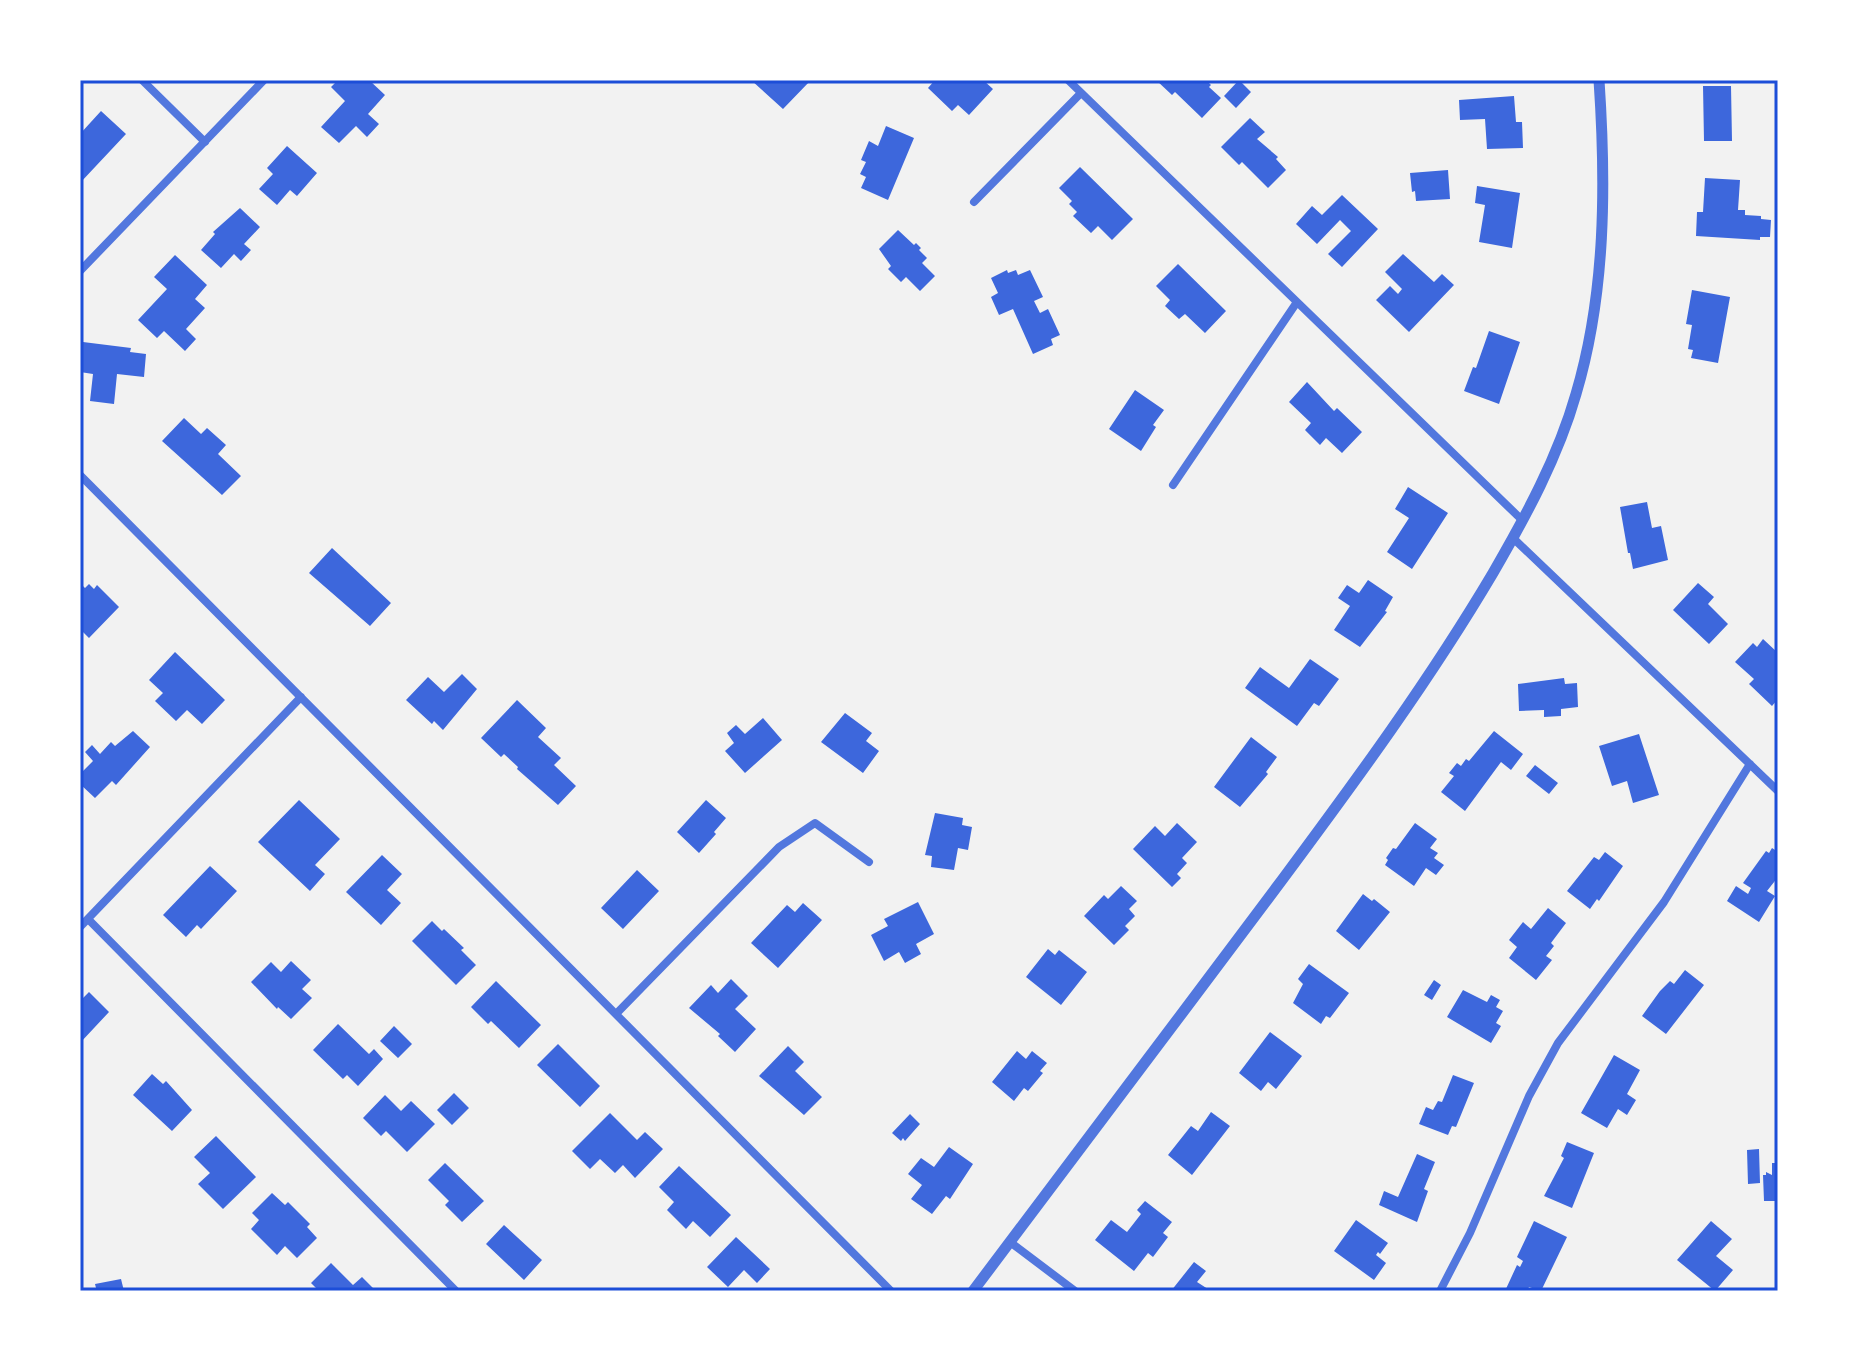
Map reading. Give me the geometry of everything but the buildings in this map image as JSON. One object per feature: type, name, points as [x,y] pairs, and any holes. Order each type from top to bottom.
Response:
[{"type":"street","points":[[142,80],[205,142]]},
{"type":"street","points":[[80,271],[264,80]]},
{"type":"street","points":[[1068,80],[1522,520]]},
{"type":"street","points":[[973,1291],[1373,758],[1454,639],[1513,538],[1545,475],[1576,396],[1590,337],[1602,217],[1599,80]]},
{"type":"street","points":[[974,202],[1081,93]]},
{"type":"street","points":[[1173,485],[1297,302]]},
{"type":"street","points":[[80,475],[891,1291]]},
{"type":"street","points":[[80,490],[87,483]]},
{"type":"street","points":[[1513,538],[1778,791]]},
{"type":"street","points":[[80,927],[301,697]]},
{"type":"street","points":[[1440,1291],[1470,1233],[1529,1096],[1558,1043],[1664,902],[1750,764]]},
{"type":"street","points":[[616,1014],[779,847],[815,823],[869,862]]},
{"type":"street","points":[[88,919],[456,1291]]},
{"type":"street","points":[[1010,1242],[1075,1291]]}]
